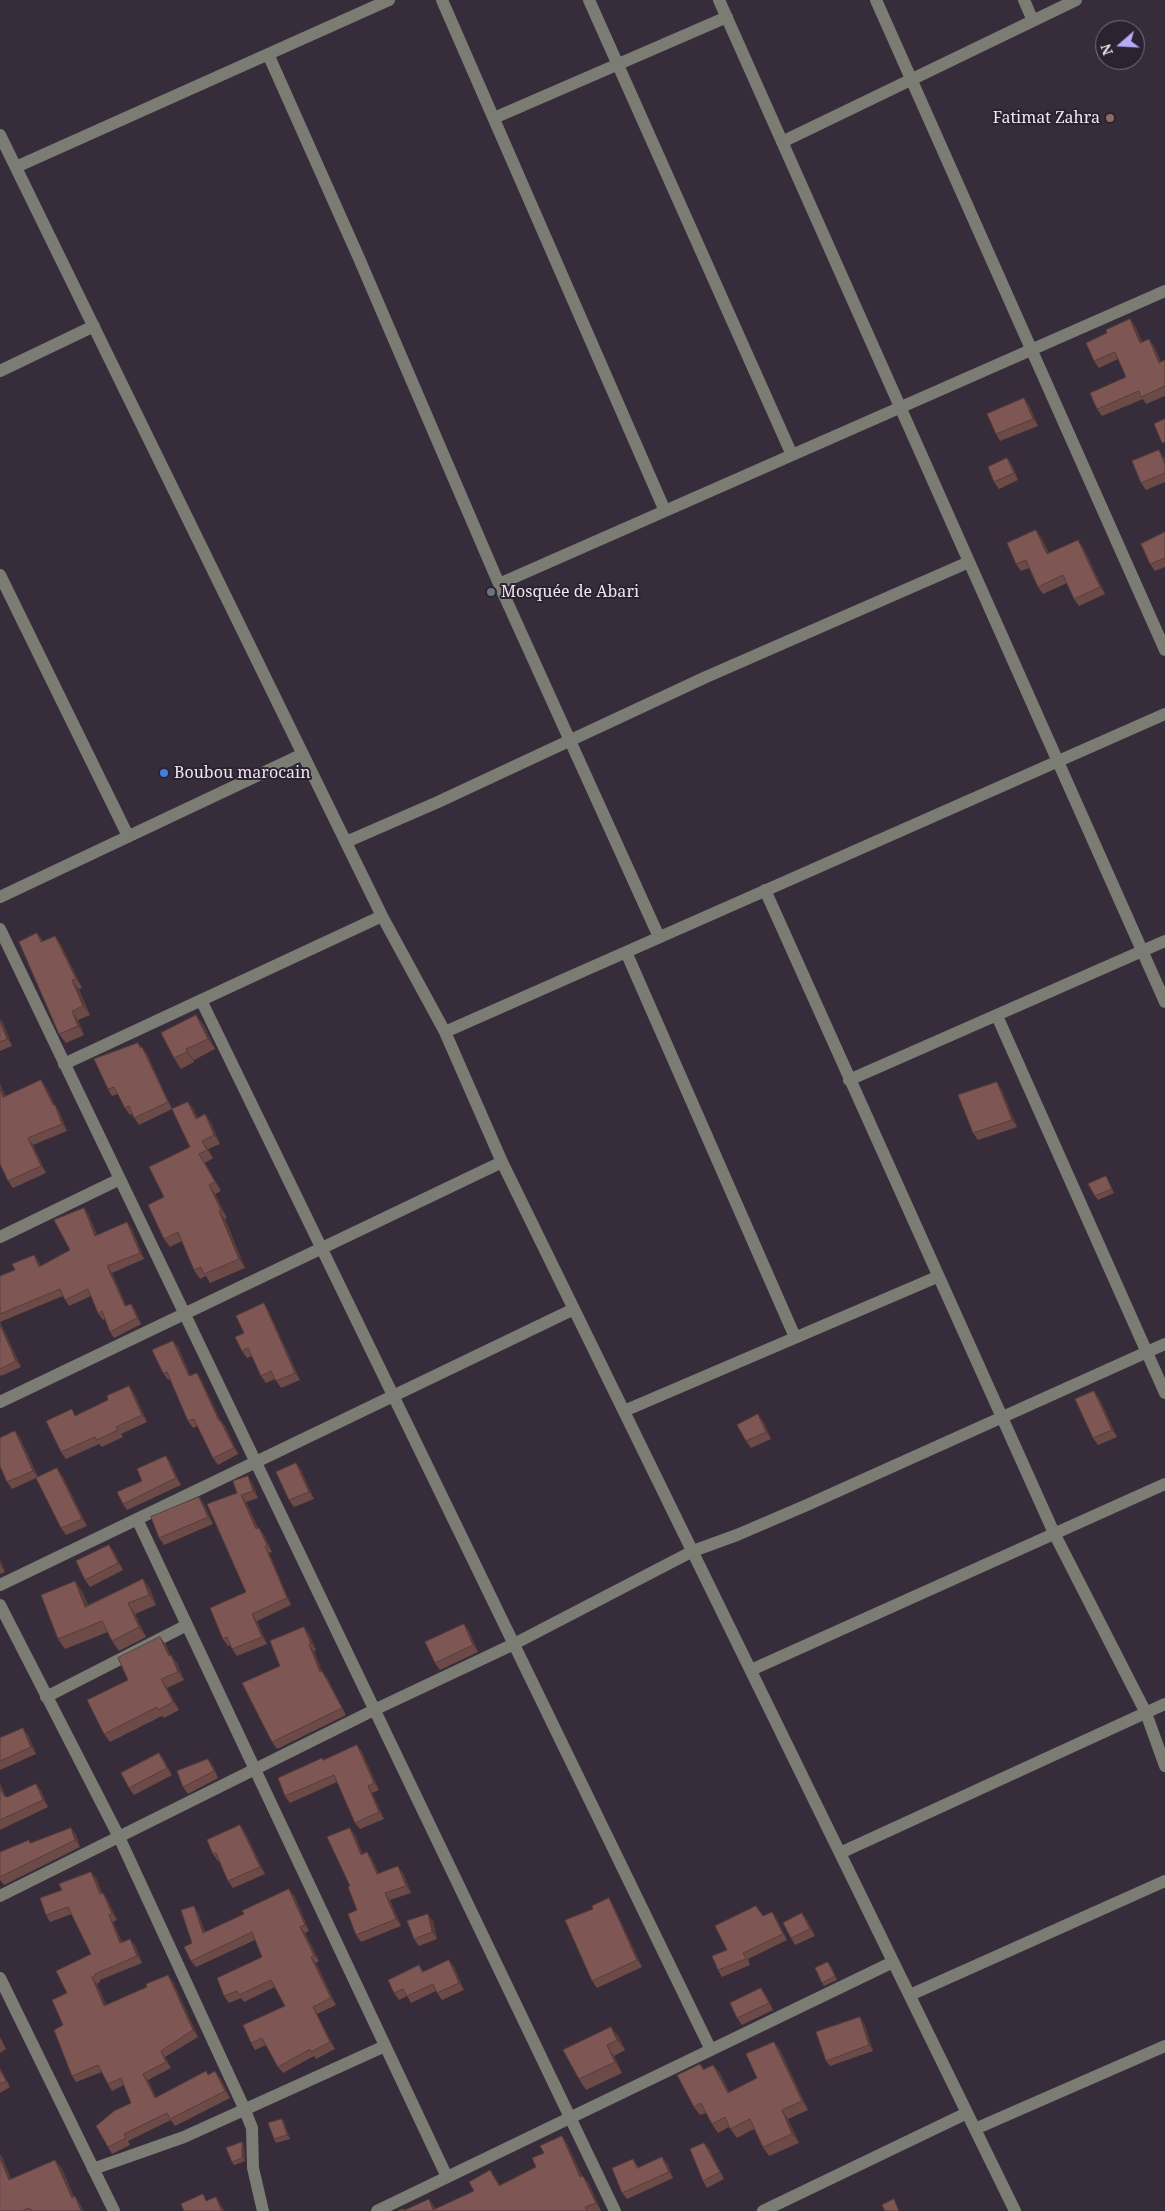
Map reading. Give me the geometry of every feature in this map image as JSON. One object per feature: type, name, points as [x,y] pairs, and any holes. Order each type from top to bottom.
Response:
[{"type":"street","points":[[16,167],[389,0]]},
{"type":"street","points":[[442,0],[666,511]]},
{"type":"street","points":[[589,0],[792,455]]},
{"type":"street","points":[[719,0],[1165,1002]]},
{"type":"street","points":[[876,0],[1165,650]]},
{"type":"street","points":[[1024,0],[1033,21]]},
{"type":"street","points":[[782,142],[1076,0]]},
{"type":"street","points":[[494,118],[727,17]]},
{"type":"street","points":[[268,54],[362,265],[499,584],[659,937]]},
{"type":"street","points":[[0,135],[382,916],[445,1032],[502,1162],[1015,2211]]},
{"type":"street","points":[[499,584],[1031,350],[1164,295]]},
{"type":"street","points":[[0,372],[94,326]]},
{"type":"street","points":[[346,842],[570,741],[706,677],[969,562]]},
{"type":"street","points":[[0,575],[128,836]]},
{"type":"street","points":[[445,1032],[1165,714]]},
{"type":"street","points":[[0,897],[303,754]]},
{"type":"street","points":[[765,890],[937,1277],[1054,1533],[1146,1713],[1165,1766]]},
{"type":"street","points":[[64,1064],[382,916]]},
{"type":"street","points":[[0,930],[615,2211]]},
{"type":"street","points":[[849,1080],[1165,941]]},
{"type":"street","points":[[626,952],[795,1337]]},
{"type":"street","points":[[201,1000],[711,2050]]},
{"type":"street","points":[[997,1016],[1165,1393]]},
{"type":"street","points":[[0,1402],[502,1162]]},
{"type":"street","points":[[0,1237],[120,1179]]},
{"type":"street","points":[[624,1410],[937,1277]]},
{"type":"street","points":[[0,1584],[574,1309]]},
{"type":"street","points":[[0,1896],[374,1710],[514,1644],[692,1551],[737,1535],[807,1505],[1165,1344]]},
{"type":"street","points":[[751,1670],[1165,1484]]},
{"type":"street","points":[[137,1519],[447,2177]]},
{"type":"street","points":[[0,1606],[119,1837],[244,2108],[252,2128],[253,2168],[263,2211]]},
{"type":"street","points":[[46,1697],[187,1625]]},
{"type":"street","points":[[840,1853],[1165,1704]]},
{"type":"street","points":[[910,1995],[1165,1882]]},
{"type":"street","points":[[377,2211],[893,1962]]},
{"type":"street","points":[[0,1978],[114,2211]]},
{"type":"street","points":[[93,2169],[184,2137],[244,2108],[386,2046]]},
{"type":"street","points":[[975,2129],[1165,2046]]},
{"type":"street","points":[[770,2209],[967,2113]]},
{"type":"building","points":[[1130,319],[1140,343],[1149,339],[1159,363],[1165,360],[1165,386],[1141,397],[1139,391],[1097,409],[1090,393],[1126,377],[1115,352],[1094,361],[1086,343],[1107,333],[1106,330]]},
{"type":"building","points":[[1024,398],[1033,419],[996,434],[987,414]]},
{"type":"building","points":[[1165,419],[1165,442],[1162,443],[1154,424]]},
{"type":"building","points":[[1159,450],[1165,464],[1165,473],[1141,483],[1132,461]]},
{"type":"building","points":[[1007,458],[1014,473],[994,482],[988,467]]},
{"type":"building","points":[[1036,530],[1047,554],[1078,540],[1100,587],[1074,599],[1063,575],[1038,587],[1026,560],[1016,564],[1007,543]]},
{"type":"building","points":[[1165,532],[1165,558],[1150,564],[1141,544]]},
{"type":"building","points":[[37,933],[41,942],[55,936],[76,979],[72,980],[83,1006],[72,1011],[78,1026],[59,1034],[19,942]]},
{"type":"building","points":[[196,1015],[208,1039],[186,1049],[187,1052],[174,1058],[161,1033]]},
{"type":"building","points":[[0,1021],[7,1039],[0,1042]]},
{"type":"building","points":[[138,1043],[140,1048],[142,1047],[168,1102],[134,1118],[129,1106],[125,1108],[114,1087],[108,1089],[94,1059]]},
{"type":"building","points":[[41,1080],[53,1105],[55,1105],[62,1124],[28,1138],[41,1166],[8,1181],[0,1164],[0,1089],[3,1097]]},
{"type":"building","points":[[997,1082],[1012,1120],[973,1133],[958,1095]]},
{"type":"building","points":[[188,1102],[196,1119],[205,1114],[214,1135],[202,1141],[207,1150],[199,1154],[215,1182],[209,1185],[221,1210],[219,1211],[239,1259],[204,1274],[201,1267],[194,1270],[178,1232],[164,1239],[148,1205],[164,1197],[149,1167],[190,1147],[172,1109]]},
{"type":"building","points":[[1106,1176],[1112,1189],[1095,1196],[1088,1184]]},
{"type":"building","points":[[84,1208],[95,1236],[127,1222],[140,1253],[107,1266],[125,1306],[131,1304],[137,1318],[110,1332],[102,1311],[98,1313],[88,1289],[65,1300],[60,1289],[0,1314],[0,1276],[15,1270],[12,1264],[34,1255],[39,1267],[70,1250],[54,1220]]},
{"type":"building","points":[[264,1303],[295,1373],[276,1381],[271,1371],[261,1376],[248,1348],[242,1351],[235,1337],[244,1333],[236,1316]]},
{"type":"building","points":[[0,1325],[16,1361],[0,1369]]},
{"type":"building","points":[[173,1341],[189,1376],[197,1373],[219,1421],[234,1448],[213,1458],[194,1419],[188,1421],[167,1372],[163,1373],[152,1350]]},
{"type":"building","points":[[129,1386],[142,1415],[116,1427],[118,1430],[97,1440],[95,1437],[61,1452],[46,1421],[72,1409],[75,1416],[108,1400],[107,1396]]},
{"type":"building","points":[[1094,1391],[1112,1430],[1093,1438],[1075,1399]]},
{"type":"building","points":[[758,1414],[766,1432],[746,1441],[737,1425]]},
{"type":"building","points":[[15,1431],[33,1471],[7,1482],[0,1466],[0,1438]]},
{"type":"building","points":[[166,1456],[176,1478],[123,1504],[117,1492],[142,1481],[137,1469]]},
{"type":"building","points":[[296,1463],[309,1492],[289,1500],[276,1472]]},
{"type":"building","points":[[57,1468],[82,1519],[61,1528],[36,1478]]},
{"type":"building","points":[[248,1476],[253,1491],[241,1495],[256,1529],[259,1528],[267,1545],[265,1546],[287,1598],[252,1614],[262,1637],[232,1649],[227,1637],[223,1639],[210,1608],[246,1592],[207,1504],[237,1493],[233,1481]]},
{"type":"building","points":[[199,1497],[208,1517],[159,1538],[151,1517]]},
{"type":"building","points":[[109,1545],[118,1563],[85,1580],[76,1561]]},
{"type":"building","points":[[143,1579],[149,1595],[128,1603],[139,1627],[112,1641],[102,1621],[58,1639],[41,1595],[75,1581],[85,1607]]},
{"type":"building","points":[[464,1624],[473,1645],[435,1663],[425,1642]]},
{"type":"building","points":[[304,1627],[320,1672],[322,1671],[342,1708],[272,1742],[242,1683],[280,1666],[270,1641]]},
{"type":"building","points":[[160,1637],[169,1656],[171,1655],[178,1672],[161,1679],[173,1702],[158,1710],[157,1707],[104,1734],[87,1700],[128,1680],[118,1658]]},
{"type":"building","points":[[23,1728],[31,1747],[0,1761],[0,1738]]},
{"type":"building","points":[[357,1745],[374,1783],[368,1786],[379,1812],[355,1823],[334,1775],[285,1796],[278,1778]]},
{"type":"building","points":[[159,1753],[167,1768],[129,1788],[121,1773]]},
{"type":"building","points":[[208,1759],[214,1771],[183,1787],[177,1771]]},
{"type":"building","points":[[36,1784],[43,1800],[0,1820],[0,1788],[4,1796],[7,1797]]},
{"type":"building","points":[[240,1825],[260,1867],[228,1881],[216,1853],[213,1854],[207,1840]]},
{"type":"building","points":[[71,1828],[75,1840],[0,1877],[0,1852],[29,1840],[30,1843]]},
{"type":"building","points":[[350,1828],[361,1855],[367,1852],[377,1874],[398,1866],[406,1886],[385,1893],[396,1919],[356,1935],[348,1914],[357,1910],[348,1887],[350,1886],[327,1837]]},
{"type":"building","points":[[91,1872],[100,1894],[103,1893],[112,1914],[109,1915],[120,1943],[130,1939],[137,1956],[92,1977],[104,2006],[147,1987],[146,1984],[168,1975],[193,2030],[161,2051],[166,2062],[143,2074],[155,2098],[206,2071],[208,2075],[215,2071],[225,2091],[170,2119],[167,2113],[124,2134],[126,2138],[108,2147],[96,2126],[114,2111],[131,2103],[121,2078],[108,2084],[98,2065],[72,2076],[54,2030],[63,2025],[52,2000],[67,1993],[56,1971],[91,1954],[68,1907],[46,1915],[40,1898],[62,1890],[59,1884]]},
{"type":"building","points":[[289,1889],[305,1925],[300,1927],[314,1955],[311,1957],[331,1998],[313,2007],[330,2042],[311,2052],[310,2049],[278,2067],[262,2038],[251,2043],[243,2025],[285,2006],[271,1980],[239,1995],[237,1991],[224,1996],[217,1978],[262,1957],[252,1932],[191,1961],[184,1947],[192,1943],[181,1910],[194,1906],[203,1933],[244,1914],[242,1911]]},
{"type":"building","points":[[609,1898],[637,1960],[592,1981],[565,1920],[593,1909],[592,1906]]},
{"type":"building","points":[[756,1906],[763,1916],[772,1912],[783,1934],[743,1953],[746,1959],[718,1970],[712,1956],[727,1950],[715,1926]]},
{"type":"building","points":[[802,1913],[810,1929],[791,1938],[783,1923]]},
{"type":"building","points":[[428,1914],[432,1932],[414,1939],[407,1921]]},
{"type":"building","points":[[449,1960],[459,1983],[437,1993],[433,1984],[407,1996],[403,1989],[394,1993],[388,1980],[419,1965],[422,1972]]},
{"type":"building","points":[[828,1962],[835,1976],[822,1983],[815,1968]]},
{"type":"building","points":[[761,1988],[769,2003],[737,2018],[730,2003]]},
{"type":"building","points":[[860,2017],[869,2045],[826,2061],[816,2032]]},
{"type":"building","points":[[611,2027],[617,2040],[607,2045],[615,2062],[579,2079],[563,2050]]},
{"type":"building","points":[[774,2042],[802,2101],[782,2110],[792,2134],[763,2147],[750,2119],[730,2129],[725,2117],[712,2124],[701,2103],[694,2107],[677,2075],[700,2064],[703,2070],[713,2065],[728,2093],[757,2078],[746,2054]]},
{"type":"building","points":[[0,2070],[6,2081],[0,2084]]},
{"type":"building","points":[[282,2119],[287,2135],[274,2139],[268,2123]]},
{"type":"building","points":[[562,2136],[580,2177],[583,2176],[596,2203],[585,2207],[587,2211],[398,2211],[405,2210],[429,2199],[433,2210],[474,2191],[469,2182],[490,2170],[499,2186],[536,2167],[532,2158],[544,2153],[540,2146]]},
{"type":"building","points":[[242,2142],[242,2158],[232,2162],[226,2148]]},
{"type":"building","points":[[704,2143],[720,2172],[703,2181],[690,2149]]},
{"type":"building","points":[[662,2157],[669,2172],[622,2193],[612,2168],[633,2159],[637,2168]]},
{"type":"building","points":[[0,2158],[9,2180],[55,2160],[72,2198],[75,2196],[81,2211],[33,2211],[29,2208],[22,2211],[0,2211]]},
{"type":"building","points":[[203,2194],[206,2201],[216,2197],[222,2211],[184,2211],[181,2204]]},
{"type":"building","points":[[894,2199],[899,2211],[885,2211],[882,2205]]},
{"type":"place","name":"Fatimat Zahra","points":[[1110,118]]},
{"type":"place","name":"Mosquée de Abari","points":[[491,592]]},
{"type":"place","name":"Boubou marocain","points":[[164,773]]}]
